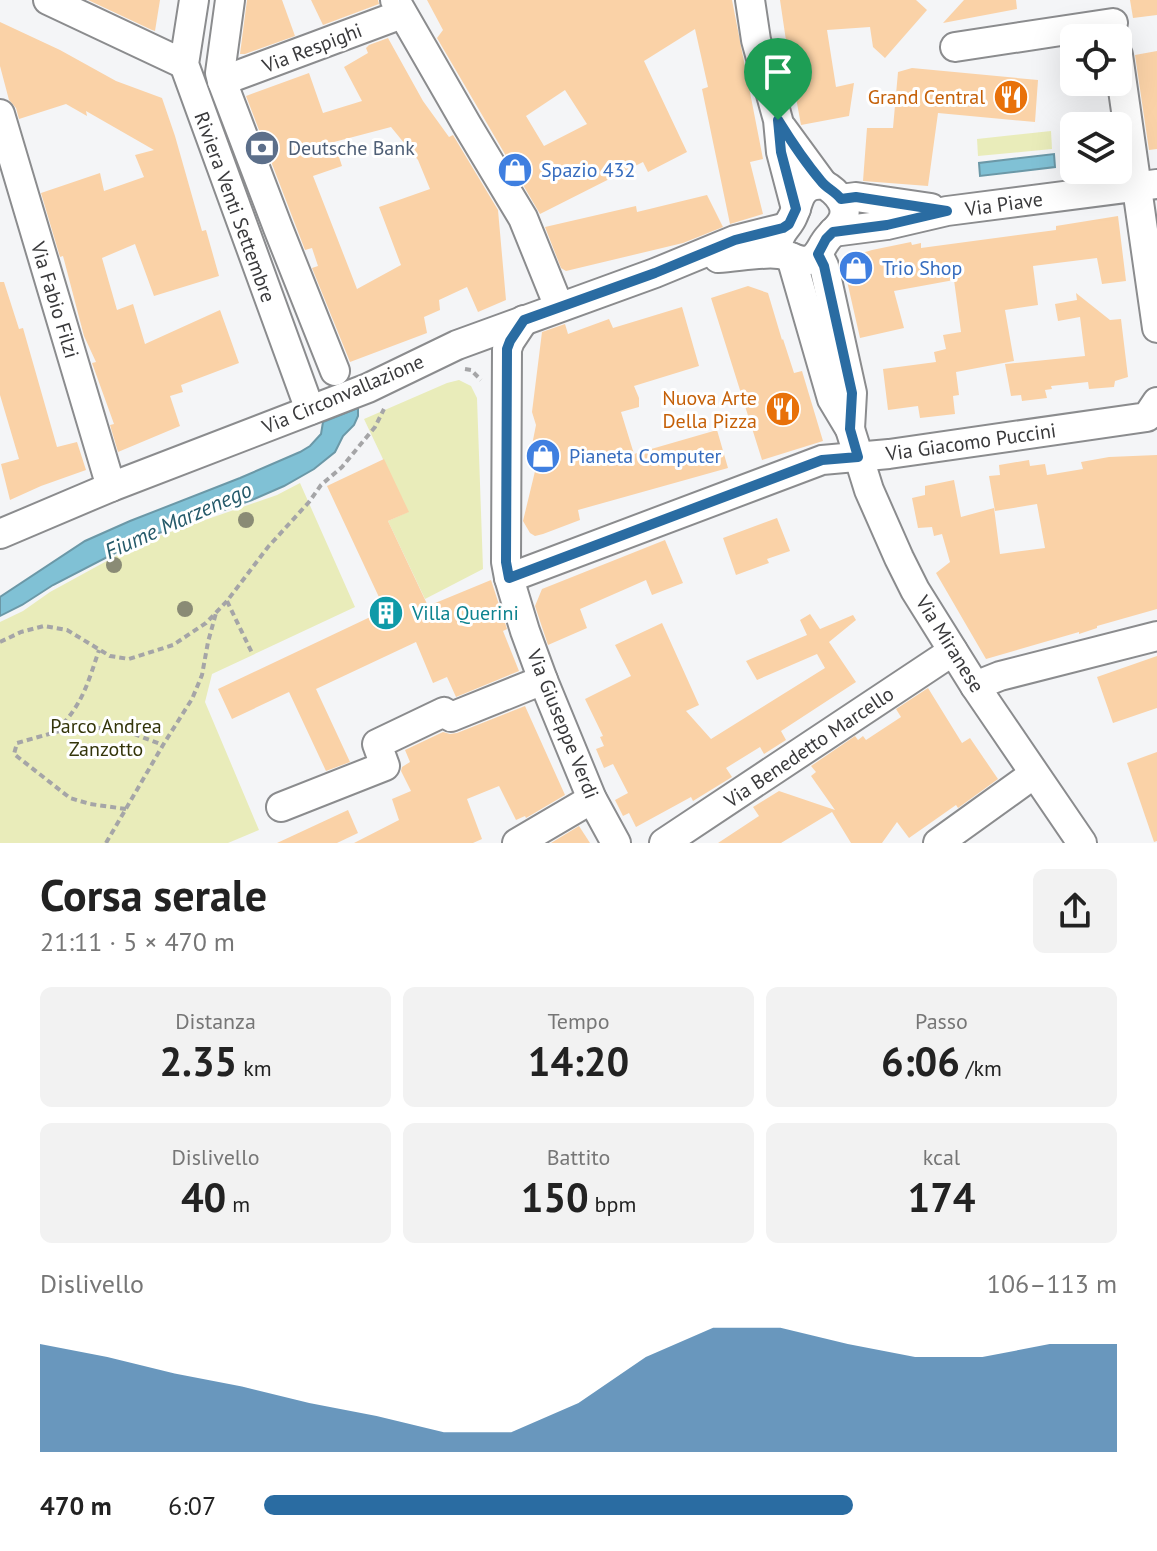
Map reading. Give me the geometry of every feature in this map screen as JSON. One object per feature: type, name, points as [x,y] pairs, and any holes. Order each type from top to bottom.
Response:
[{"type":"street","points":[[48,0],[184,64]]},
{"type":"street","name":"Riviera Venti Settembre","points":[[194,0],[184,64],[310,410]]},
{"type":"street","points":[[230,0],[220,73],[222,81],[335,371]]},
{"type":"street","points":[[750,0],[756,40],[778,120],[794,146],[832,191],[845,216],[801,239]]},
{"type":"street","points":[[398,7],[523,218],[559,307]]},
{"type":"street","name":"Via Respighi","points":[[222,81],[398,7]]},
{"type":"street","points":[[955,47],[1113,20]]},
{"type":"street","points":[[1127,96],[1147,185],[1157,328]]},
{"type":"street","name":"Via Fabio Filzi","points":[[0,114],[111,487]]},
{"type":"street","name":"Via Miranese","points":[[778,120],[781,152],[832,399],[850,429],[874,502],[915,590],[975,686],[1082,843]]},
{"type":"street","name":"Via Piave","points":[[801,239],[887,225],[947,211],[1147,185]]},
{"type":"street","points":[[801,239],[804,190],[809,187],[832,191]]},
{"type":"street","name":"Via Piave","points":[[832,191],[947,211]]},
{"type":"street","name":"Via Circonvallazione","points":[[0,534],[111,487],[368,388],[457,345],[689,260],[735,240],[801,239]]},
{"type":"street","name":"Via Giuseppe Verdi","points":[[524,320],[507,349],[506,562],[525,631],[543,680],[592,799],[616,843]]},
{"type":"street","name":"Via Giacomo Puccini","points":[[509,578],[822,460],[889,454],[1147,417],[1157,402]]},
{"type":"street","points":[[975,686],[1000,676],[1157,636]]},
{"type":"street","name":"Via Benedetto Marcello","points":[[664,843],[953,651]]},
{"type":"street","points":[[281,807],[385,766],[377,744],[444,712],[451,717],[543,680]]},
{"type":"street","points":[[938,843],[1034,774]]},
{"type":"street","points":[[517,843],[592,799]]},
{"type":"path","points":[[458,370],[471,370],[485,385]]},
{"type":"path","points":[[0,642],[44,626],[67,630],[110,656],[129,659],[173,645],[217,612],[321,485],[342,467],[384,410],[381,402]]},
{"type":"path","points":[[227,601],[253,655]]},
{"type":"path","points":[[106,843],[192,699],[202,675],[217,612]]},
{"type":"path","points":[[55,732],[68,720],[81,700],[99,650]]},
{"type":"path","points":[[126,809],[70,798],[14,754],[17,743],[81,725],[134,734],[163,745]]},
{"type":"green space","points":[[1051,131],[1052,149],[978,156],[977,139]]},
{"type":"green space","points":[[459,380],[471,386],[477,398],[483,569],[425,599],[388,521],[408,512],[364,419]]},
{"type":"green space","name":"Parco Andrea Zanzotto","points":[[300,483],[355,607],[212,674],[205,702],[259,830],[228,843],[0,843],[0,622],[125,551],[156,537],[277,495]]},
{"type":"water","points":[[1054,154],[1055,167],[980,176],[979,163]]},
{"type":"water","name":"Fiume Marzenego","points":[[358,408],[354,425],[343,436],[335,452],[314,469],[252,500],[142,539],[0,616],[0,597],[85,541],[300,452],[321,434],[323,422]]},
{"type":"building","points":[[88,0],[160,0],[155,31],[152,30]]},
{"type":"building","points":[[247,0],[282,0],[295,36],[240,54]]},
{"type":"building","points":[[311,0],[378,0],[379,4],[323,25]]},
{"type":"building","points":[[427,0],[732,0],[763,159],[750,162],[763,214],[730,224],[702,89],[708,87],[695,29],[644,61],[687,152],[648,172],[643,162],[540,214],[437,38],[443,30]],"holes":[[[565,90],[587,124],[544,146],[526,116]]]},
{"type":"building","points":[[780,0],[916,0],[927,10],[885,58],[873,47],[870,27],[827,30],[836,87],[854,83],[849,116],[801,125]]},
{"type":"building","points":[[964,0],[1016,0],[1017,9],[943,23]]},
{"type":"building","points":[[1130,0],[1157,0],[1157,15],[1133,18]]},
{"type":"building","points":[[0,22],[116,81],[162,98],[202,231],[206,230],[219,276],[154,296],[135,244],[102,258],[117,310],[133,304],[145,344],[220,310],[239,363],[181,385],[183,392],[170,396],[180,426],[118,452],[110,425],[114,424],[92,363],[96,362],[84,336],[63,256],[60,257],[41,193],[100,173],[104,191],[144,177],[135,155],[154,150],[86,111],[87,116],[66,104],[19,119],[16,108],[9,100],[0,66]]},
{"type":"building","points":[[388,38],[423,101],[449,137],[453,135],[498,210],[506,300],[478,312],[467,287],[439,300],[440,310],[424,317],[427,333],[350,362],[312,268],[318,266],[312,248],[305,250],[246,96],[309,73],[323,113],[362,101],[344,67],[368,53],[366,48]],"holes":[[[391,127],[418,160],[430,189],[379,207],[401,265],[357,289],[313,176],[342,166],[334,142]]]},
{"type":"building","points":[[1157,51],[1157,149],[1149,150],[1135,55]]},
{"type":"building","points":[[912,68],[1038,80],[1035,122],[938,113],[928,186],[863,181],[867,128],[893,128],[898,72]]},
{"type":"building","points":[[707,195],[723,227],[683,243],[566,271],[561,268],[545,227],[636,206],[637,212]]},
{"type":"building","points":[[1118,216],[1126,281],[1102,284],[1097,258],[1033,266],[1038,305],[1005,310],[1014,361],[956,372],[959,395],[953,396],[955,414],[920,418],[918,406],[888,410],[883,369],[936,362],[934,352],[946,349],[943,335],[961,332],[954,280],[894,291],[904,328],[860,338],[842,259],[911,242],[912,245],[921,243],[921,248],[1056,230],[1056,226]]},
{"type":"building","points":[[0,282],[4,282],[19,329],[23,328],[57,447],[77,442],[86,470],[10,500],[1,464],[19,459],[0,395]]},
{"type":"building","points":[[748,286],[768,293],[794,373],[802,371],[823,441],[762,460],[711,298]]},
{"type":"building","points":[[1076,293],[1110,320],[1121,319],[1128,377],[1115,381],[1114,387],[1089,389],[1088,382],[1051,386],[1052,389],[1045,390],[1047,398],[1022,401],[1021,395],[1011,396],[1005,364],[1085,356],[1080,317],[1058,321],[1055,304],[1077,300]]},
{"type":"building","points":[[682,307],[699,366],[634,386],[639,407],[621,412],[634,454],[717,430],[728,468],[578,510],[580,520],[543,534],[535,536],[530,533],[523,521],[537,463],[528,465],[536,425],[532,412],[542,332],[565,324],[568,334],[609,319],[613,328]]},
{"type":"building","points":[[1157,455],[1157,609],[986,659],[936,573],[950,562],[942,534],[934,536],[932,527],[918,528],[912,498],[925,495],[925,486],[954,480],[961,517],[994,508],[1000,554],[1045,548],[1037,504],[995,511],[989,476],[1000,475],[999,465],[1029,460],[1030,466],[1045,464],[1047,475],[1083,469],[1081,462],[1109,457]]},
{"type":"building","points":[[384,459],[409,512],[388,521],[428,606],[491,580],[507,629],[503,631],[519,671],[456,697],[447,677],[433,683],[416,642],[316,689],[350,762],[326,771],[289,692],[232,719],[218,689],[385,610],[327,486]]},
{"type":"building","points":[[777,518],[790,551],[767,559],[769,563],[736,575],[723,538]]},
{"type":"building","points":[[665,540],[683,583],[652,595],[646,580],[580,609],[587,628],[548,645],[535,606],[542,589]]},
{"type":"building","points":[[810,614],[820,629],[853,615],[856,620],[829,642],[856,682],[781,731],[786,740],[764,754],[760,747],[726,768],[732,777],[693,801],[691,797],[636,827],[629,813],[623,816],[615,800],[628,793],[613,764],[604,768],[596,749],[604,746],[600,737],[603,736],[585,699],[631,676],[615,645],[662,623],[699,705],[686,711],[711,739],[825,668],[817,654],[757,680],[746,661],[807,635],[800,620]]},
{"type":"building","points":[[1157,656],[1157,708],[1113,723],[1097,677]]},
{"type":"building","points":[[928,688],[962,743],[970,738],[998,779],[909,838],[897,822],[882,843],[851,843],[832,812],[781,843],[718,843],[759,816],[753,807],[779,791],[835,810],[811,776],[816,772],[811,766],[855,736],[858,740],[863,736],[866,740],[901,717],[896,709]]},
{"type":"building","points":[[525,706],[565,795],[526,818],[516,820],[499,786],[467,799],[482,839],[473,843],[354,843],[399,820],[392,799],[411,791],[401,771],[410,762],[405,750],[443,732],[457,733]]},
{"type":"building","points":[[1157,752],[1157,841],[1154,842],[1127,763]]},
{"type":"building","points":[[348,810],[358,833],[337,843],[277,843]]},
{"type":"building","points":[[579,826],[590,843],[551,843]]},
{"type":"place","name":"Grand Central","points":[[1011,97]]},
{"type":"place","name":"Deutsche Bank","points":[[262,148]]},
{"type":"place","name":"Spazio 432","points":[[515,170]]},
{"type":"place","name":"Trio Shop","points":[[856,268]]},
{"type":"place","name":"Nuova Arte Della Pizza","points":[[783,409]]},
{"type":"place","name":"Pianeta Computer","points":[[543,456]]},
{"type":"place","name":"Villa Querini","points":[[386,613]]},
{"type":"route","points":[[778,120],[823,184],[841,199],[856,197],[947,211],[887,225],[833,232],[818,254],[824,266],[852,393],[850,429],[858,457],[822,460],[509,578],[506,562],[507,349],[510,341],[524,320],[655,273],[735,240],[789,224],[796,209],[781,152],[778,120]]}]
